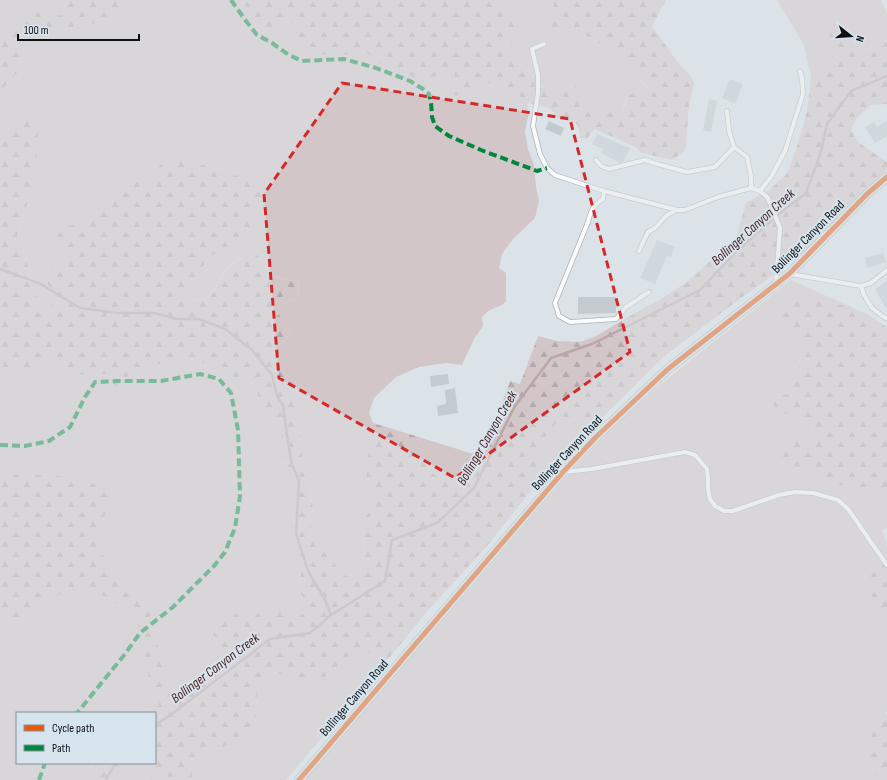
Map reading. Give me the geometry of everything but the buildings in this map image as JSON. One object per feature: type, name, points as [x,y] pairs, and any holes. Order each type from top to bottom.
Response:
[{"type":"street","name":"Bollinger Canyon Road","points":[[299,780],[563,472],[596,437],[668,369],[789,274],[867,194],[887,177]]},
{"type":"lane","points":[[544,44],[532,49],[538,75],[538,93],[533,126],[540,154],[547,168],[555,175],[588,186],[677,210],[685,210],[718,197],[751,188],[760,191],[771,203],[780,228],[776,285]]},
{"type":"lane","points":[[760,191],[771,177],[785,151],[803,94],[800,72]]},
{"type":"lane","points":[[727,111],[729,131],[734,147],[747,157],[751,176],[751,188]]},
{"type":"lane","points":[[596,160],[601,166],[609,169],[645,160],[687,172],[715,167],[734,147]]},
{"type":"lane","points":[[604,191],[603,199],[591,210],[588,222],[556,298],[555,303],[559,316],[570,322],[616,318],[626,307],[649,292]]},
{"type":"lane","points":[[639,251],[648,232],[655,228],[667,216],[677,210]]},
{"type":"lane","points":[[789,274],[861,286],[871,283],[887,270]]},
{"type":"lane","points":[[861,286],[864,295],[872,308],[887,318]]},
{"type":"lane","points":[[563,472],[592,469],[685,452],[695,456],[707,469],[710,499],[715,506],[724,511],[733,511],[779,494],[795,492],[813,492],[838,500],[848,509],[887,565]]},
{"type":"highlighted area","points":[[342,83],[570,119],[630,352],[455,478],[279,378],[264,194]]},
{"type":"green space","points":[[0,0],[66,0],[66,2],[61,16],[22,15],[0,38]]},
{"type":"green space","points":[[66,0],[134,0],[112,23],[82,24],[68,30],[38,28],[26,36],[18,72],[0,91],[0,38],[22,15],[46,10],[61,16]]},
{"type":"green space","points":[[134,0],[243,0],[248,11],[254,16],[262,33],[282,24],[293,24],[294,32],[298,39],[307,44],[318,55],[356,55],[363,52],[367,53],[384,67],[422,80],[452,71],[455,72],[452,92],[475,81],[495,83],[516,93],[528,103],[529,112],[525,131],[528,149],[534,165],[539,201],[535,218],[513,239],[502,254],[499,268],[506,273],[506,301],[502,305],[488,311],[482,317],[483,326],[474,339],[462,365],[446,363],[419,367],[396,377],[374,398],[369,413],[375,428],[368,457],[366,480],[376,493],[375,503],[365,518],[363,536],[364,556],[357,572],[347,577],[339,570],[330,555],[315,546],[311,531],[313,507],[304,473],[296,400],[297,383],[273,365],[274,351],[291,333],[287,325],[276,311],[285,303],[299,296],[298,281],[272,276],[265,265],[243,257],[230,265],[224,272],[214,290],[206,298],[188,301],[196,277],[208,258],[240,238],[249,229],[263,200],[256,183],[209,165],[191,164],[179,156],[158,167],[150,179],[129,184],[111,192],[114,200],[88,220],[63,228],[55,239],[66,258],[66,267],[51,266],[45,271],[52,301],[50,309],[34,294],[26,258],[16,239],[36,175],[26,113],[9,128],[0,129],[0,91],[18,72],[26,36],[38,28],[68,30],[82,24],[112,23]]},
{"type":"green space","points":[[243,0],[504,0],[511,13],[516,29],[515,39],[507,44],[508,53],[518,64],[529,71],[543,88],[555,89],[564,85],[576,86],[586,100],[597,107],[621,113],[628,95],[649,88],[614,52],[585,35],[571,30],[560,33],[550,26],[548,23],[554,0],[666,0],[652,26],[676,60],[691,76],[694,83],[689,106],[686,144],[684,151],[673,160],[641,153],[636,147],[594,129],[587,139],[580,138],[578,125],[571,121],[560,119],[549,108],[528,103],[516,93],[495,83],[475,81],[468,93],[463,95],[455,95],[452,93],[455,73],[452,71],[422,80],[384,67],[367,53],[363,52],[356,55],[318,55],[307,44],[298,39],[294,32],[293,24],[289,22],[282,24],[274,35],[262,33],[254,16],[248,11]]},
{"type":"green space","points":[[504,0],[554,0],[560,33],[571,30],[585,35],[615,52],[649,89],[628,95],[621,113],[597,107],[586,100],[576,86],[564,85],[555,89],[544,88],[529,71],[518,64],[508,53],[507,44],[513,41]]},
{"type":"green space","points":[[777,0],[881,0],[887,14],[887,39],[881,49],[866,51],[855,44],[848,34],[829,36],[832,53],[832,67],[811,77],[804,45]]},
{"type":"green space","points":[[835,29],[848,34],[855,44],[866,51],[881,49],[887,39],[887,104],[871,105],[857,118],[851,130],[858,142],[887,162],[887,170],[800,256],[737,301],[662,358],[599,421],[584,423],[570,419],[557,422],[545,438],[539,455],[545,473],[487,546],[425,614],[386,662],[358,648],[319,681],[303,681],[272,671],[260,682],[256,704],[256,720],[238,738],[222,748],[202,749],[191,762],[193,780],[144,780],[152,775],[143,764],[156,764],[156,712],[122,712],[149,709],[160,704],[152,695],[137,621],[117,604],[97,592],[85,590],[61,594],[20,618],[0,619],[0,474],[53,475],[105,486],[115,500],[105,514],[98,549],[138,600],[148,607],[169,691],[180,695],[190,695],[200,686],[212,671],[215,665],[217,649],[213,633],[229,613],[257,614],[275,608],[286,609],[295,616],[306,613],[308,600],[302,596],[298,589],[303,559],[292,537],[292,528],[297,517],[299,500],[292,471],[282,459],[282,427],[261,406],[254,384],[233,379],[216,364],[166,362],[140,370],[132,386],[117,388],[106,374],[80,375],[54,361],[45,360],[27,373],[6,369],[0,364],[0,129],[9,128],[26,113],[38,122],[36,175],[16,239],[26,258],[34,294],[50,309],[52,301],[45,271],[51,266],[65,266],[66,258],[55,239],[63,228],[88,220],[114,200],[111,191],[129,184],[150,179],[158,167],[168,157],[179,156],[191,164],[209,165],[256,183],[263,189],[263,200],[249,229],[240,238],[208,258],[196,277],[188,301],[206,298],[215,289],[225,271],[231,265],[240,259],[250,256],[257,255],[272,276],[298,281],[299,296],[285,303],[276,311],[287,325],[291,333],[274,351],[273,365],[297,383],[296,400],[304,473],[313,507],[311,531],[315,546],[330,555],[339,570],[347,577],[357,572],[364,556],[363,536],[365,518],[375,503],[376,493],[366,480],[367,460],[374,436],[373,423],[419,437],[422,455],[426,466],[430,471],[450,484],[461,482],[483,457],[510,381],[520,384],[538,336],[557,341],[580,342],[596,336],[661,299],[687,282],[736,238],[746,203],[769,190],[786,175],[796,150],[807,111],[811,77],[832,67],[832,53],[829,36]]},
{"type":"green space","points":[[791,280],[849,306],[811,300],[801,337],[801,358],[792,394],[772,395],[800,410],[813,428],[809,440],[780,462],[809,470],[835,485],[877,488],[887,498],[887,528],[882,530],[887,546],[887,558],[876,570],[863,571],[877,612],[887,617],[887,712],[885,713],[872,769],[879,780],[305,780],[561,483],[611,429],[661,384]]},
{"type":"green space","points":[[811,300],[849,306],[869,315],[887,327],[887,498],[877,488],[835,485],[809,470],[780,462],[782,438],[809,440],[813,428],[800,410],[776,416],[772,395],[792,394],[801,358],[801,337],[781,329],[783,303]]},
{"type":"green space","points":[[45,360],[54,361],[80,375],[106,374],[131,386],[140,370],[166,362],[216,364],[233,379],[254,384],[261,406],[282,427],[282,459],[292,471],[299,500],[297,517],[292,528],[297,549],[303,559],[298,589],[308,600],[306,613],[295,616],[286,609],[275,608],[257,614],[229,613],[213,633],[217,649],[215,665],[204,681],[190,695],[180,695],[169,691],[148,607],[138,600],[98,549],[105,514],[114,500],[53,475],[0,474],[0,364],[6,369],[27,373]]},
{"type":"green space","points":[[570,419],[584,423],[599,421],[545,473],[539,455],[545,438],[557,422]]},
{"type":"green space","points":[[419,437],[483,457],[471,472],[460,482],[450,484],[435,475],[426,466],[422,455]]},
{"type":"green space","points":[[887,558],[887,617],[877,612],[863,571],[876,570]]},
{"type":"green space","points":[[85,590],[97,592],[117,604],[137,621],[152,695],[160,704],[149,709],[122,712],[16,712],[16,764],[97,764],[84,777],[84,780],[0,780],[0,619],[20,618],[61,594]]},
{"type":"green space","points":[[358,648],[386,662],[286,780],[193,780],[191,762],[202,749],[222,748],[256,720],[256,704],[260,682],[272,671],[285,676],[332,671]]},
{"type":"green space","points":[[885,713],[887,715],[887,780],[879,780],[872,769],[869,748],[874,722]]},
{"type":"green space","points":[[97,764],[125,764],[117,780],[84,780],[84,777]]},
{"type":"green space","points":[[125,764],[143,764],[152,775],[144,780],[117,780]]},
{"type":"waterway","name":"Bollinger Canyon Creek","points":[[156,724],[172,714],[270,639],[310,633],[331,615],[385,581],[392,540],[437,523],[474,488],[515,406],[551,358],[592,344],[700,290],[735,253],[775,217],[806,193],[821,152],[827,124],[851,91],[887,76]]},
{"type":"waterway","points":[[0,269],[41,284],[80,308],[118,313],[155,313],[175,319],[199,319],[225,329],[252,350],[272,375],[277,396],[283,405],[292,465],[299,481],[296,533],[308,571],[325,600],[331,615]]},
{"type":"waterway","name":"Bollinger Canyon Creek","points":[[106,780],[114,764]]},
{"type":"marked path","points":[[231,0],[257,35],[289,55],[302,61],[344,59],[376,68],[410,81],[429,94],[432,117],[435,126],[449,136],[537,171],[547,168]]},
{"type":"marked path","points":[[0,445],[25,446],[49,441],[70,427],[85,397],[95,382],[161,381],[200,374],[219,379],[231,393],[238,430],[240,496],[235,528],[225,552],[214,566],[173,607],[140,633],[125,654],[78,712]]},
{"type":"marked path","points":[[39,780],[45,764]]},
{"type":"cycle path","points":[[299,780],[563,472],[596,437],[668,369],[789,274],[867,194],[887,177]]}]
